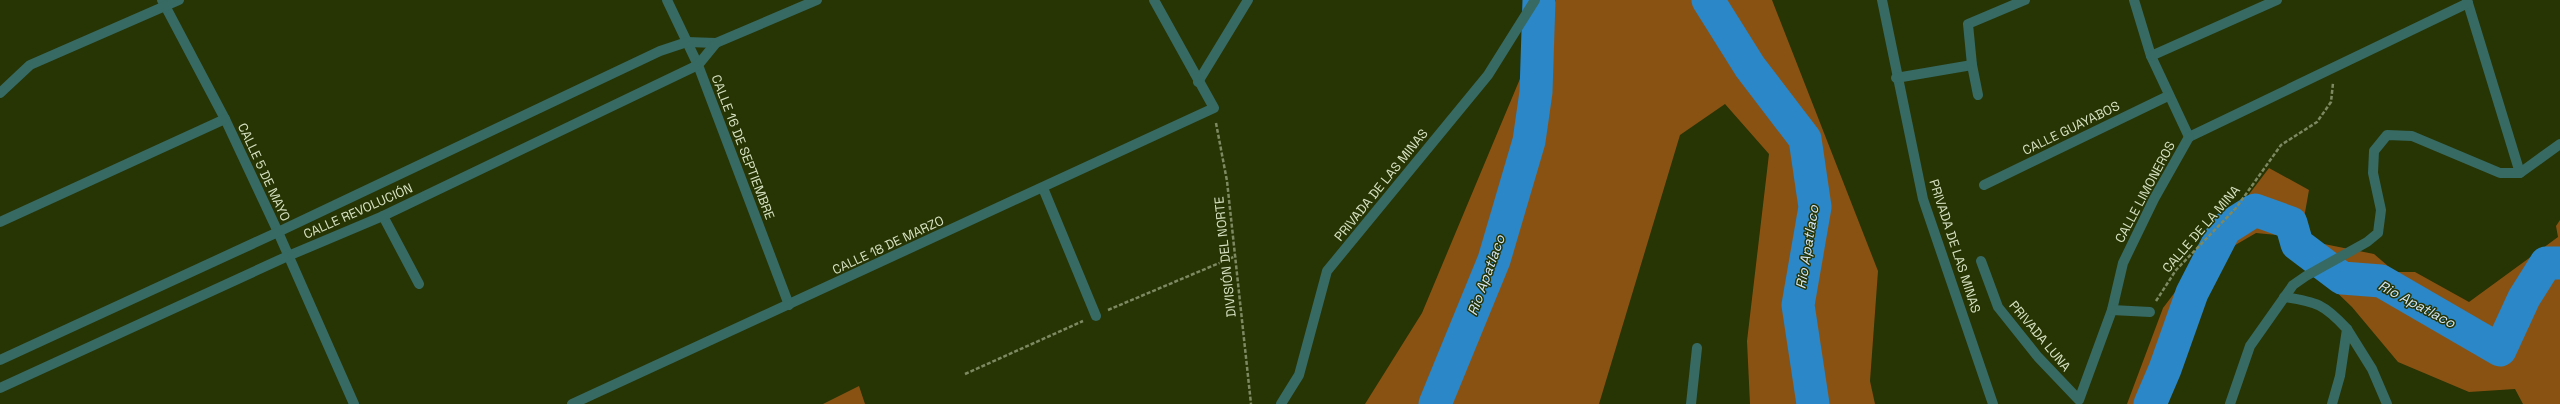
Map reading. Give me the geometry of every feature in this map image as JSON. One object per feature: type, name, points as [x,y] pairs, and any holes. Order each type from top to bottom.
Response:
[{"type":"street","points":[[0,92],[30,65],[163,3],[179,0]]},
{"type":"street","name":"CALLE 16 DE SEPTIEMBRE","points":[[667,0],[698,64],[789,305]]},
{"type":"street","name":"CALLE REVOLUCIÓN","points":[[0,360],[278,232],[660,51],[687,42],[716,43],[816,0]]},
{"type":"street","points":[[1154,0],[1198,82],[1214,108]]},
{"type":"street","points":[[1198,82],[1248,0]]},
{"type":"street","name":"PRIVADA DE LAS MINAS","points":[[1281,404],[1300,374],[1327,271],[1488,75],[1535,0]]},
{"type":"street","name":"PRIVADA DE LAS MINAS","points":[[1882,0],[1896,78],[1923,199],[1993,404]]},
{"type":"street","points":[[1978,95],[1972,65],[1968,24],[2025,0]]},
{"type":"street","name":"CALLE LIMONEROS","points":[[2079,400],[2112,310],[2123,263],[2154,199],[2190,137],[2168,96],[2151,56],[2134,0]]},
{"type":"street","points":[[2151,56],[2278,0]]},
{"type":"street","points":[[2190,137],[2468,2],[2520,173]]},
{"type":"street","name":"CALLE 5 DE MAYO","points":[[163,3],[225,119],[278,232],[354,404]]},
{"type":"street","name":"CALLE REVOLUCIÓN","points":[[0,388],[288,256],[383,216],[698,64],[716,43]]},
{"type":"street","points":[[1896,78],[1972,65]]},
{"type":"street","name":"CALLE GUAYABOS","points":[[1984,185],[2168,96]]},
{"type":"street","name":"CALLE 18 DE MARZO","points":[[572,404],[1044,188],[1214,108]]},
{"type":"street","points":[[0,222],[225,119]]},
{"type":"street","points":[[2230,404],[2250,346],[2284,297],[2306,276],[2367,242],[2378,233],[2381,210],[2373,173],[2374,152],[2387,135],[2412,136],[2500,172],[2520,173],[2560,144]]},
{"type":"street","points":[[1044,188],[1096,316]]},
{"type":"street","points":[[383,216],[419,284]]},
{"type":"street","name":"PRIVADA LUNA","points":[[1981,261],[1998,307],[2038,357],[2079,400]]},
{"type":"street","points":[[2284,297],[2312,301],[2329,309],[2347,329],[2372,369],[2387,404]]},
{"type":"street","points":[[2112,310],[2150,312]]},
{"type":"street","points":[[2332,404],[2340,376],[2347,329]]},
{"type":"street","points":[[1692,404],[1697,348]]},
{"type":"path","name":"CALLE DE LA MINA","points":[[2150,312],[2176,270],[2236,208],[2281,145],[2317,122],[2331,102],[2334,68]]},
{"type":"path","name":"DIVISIÓN DEL NORTE","points":[[1214,108],[1227,181],[1251,404]]},
{"type":"shaded area","points":[[1556,0],[1772,0],[1878,271],[1870,381],[1875,404],[1750,404],[1747,341],[1769,154],[1725,104],[1680,135],[1599,404],[1365,404],[1422,313],[1522,74]]},
{"type":"shaded area","points":[[2269,168],[2309,190],[2301,235],[2314,242],[2374,254],[2395,272],[2415,272],[2469,302],[2558,237],[2556,226],[2560,220],[2560,404],[2523,404],[2515,389],[2469,392],[2398,362],[2352,307],[2277,235],[2256,233],[2225,251],[2156,404],[2127,404],[2163,308]]},
{"type":"shaded area","points":[[859,386],[865,404],[823,404]]},
{"type":"waterway","name":"Rio Apatlaco","points":[[1435,404],[1494,260],[1529,141],[1536,92],[1539,0]]},
{"type":"waterway","name":"Rio Apatlaco","points":[[1708,0],[1750,67],[1805,139],[1815,207],[1798,305],[1813,404]]},
{"type":"waterway","name":"Rio Apatlaco","points":[[2150,404],[2165,369],[2192,293],[2225,229],[2255,210],[2291,223],[2297,244],[2342,278],[2381,281],[2500,350],[2524,298],[2546,263],[2560,263]]}]
